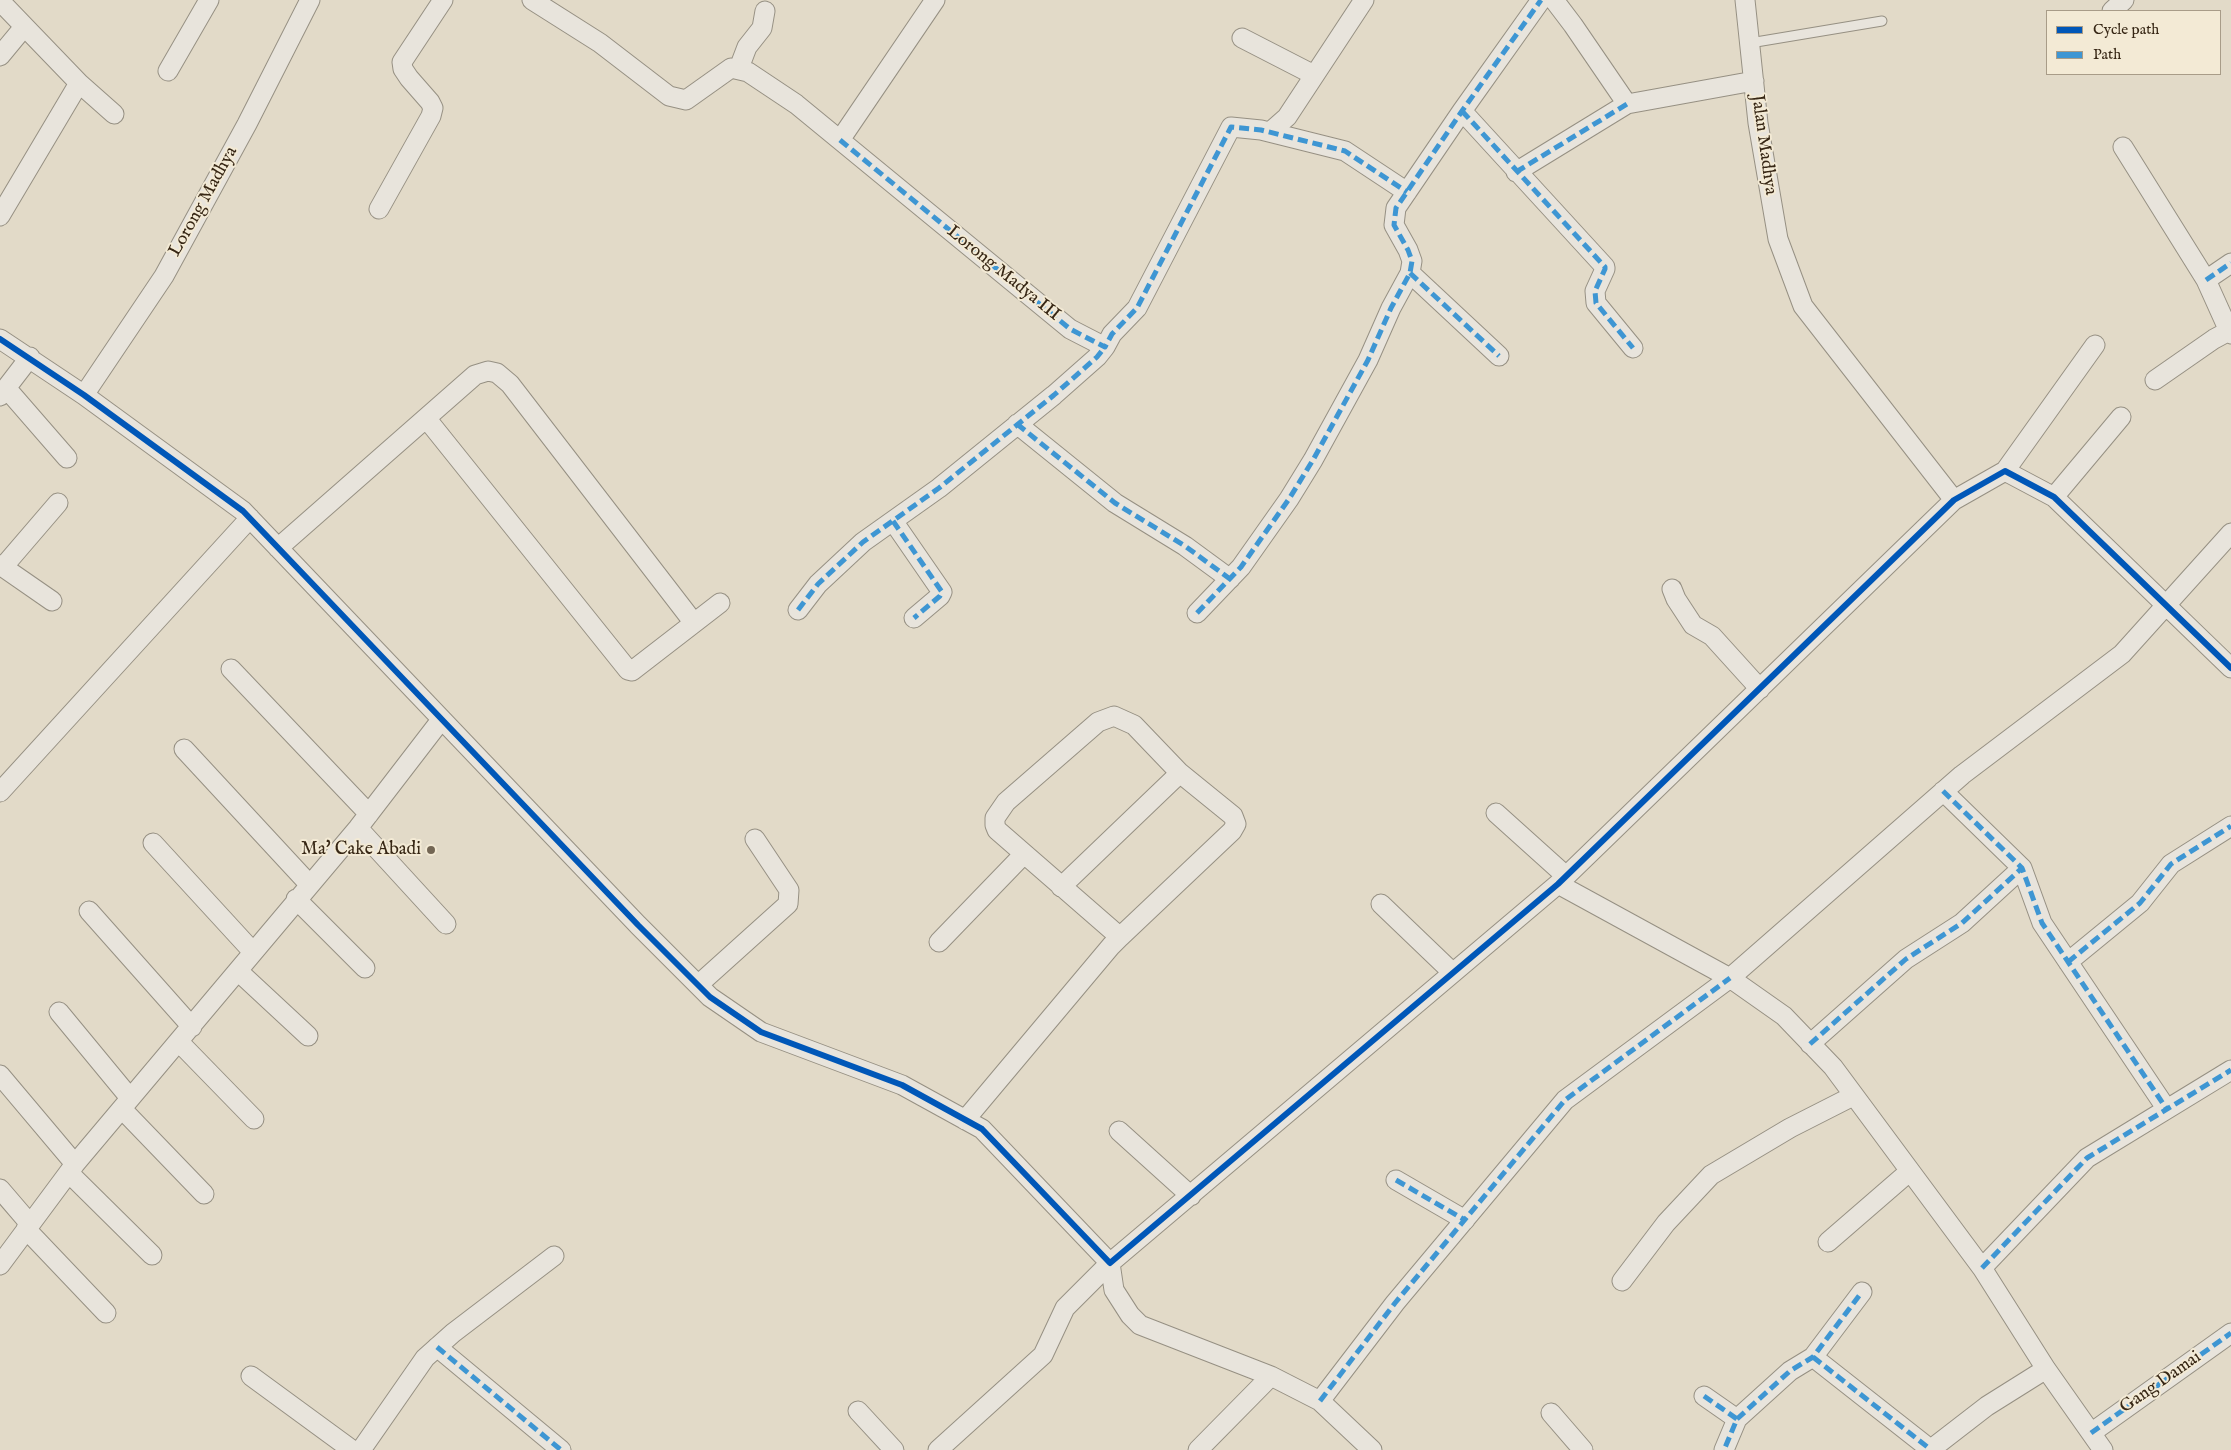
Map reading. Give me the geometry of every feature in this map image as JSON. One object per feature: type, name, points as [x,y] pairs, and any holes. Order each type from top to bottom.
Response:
[{"type":"street","points":[[168,71],[209,0]]},
{"type":"street","name":"Lorong Madhya","points":[[84,395],[164,276],[247,124],[310,0]]},
{"type":"street","points":[[379,208],[431,116],[432,108],[430,102],[409,78],[403,69],[402,62],[442,0]]},
{"type":"street","points":[[532,0],[600,43],[669,96],[686,100],[732,68],[739,68],[747,47],[762,28],[765,11]]},
{"type":"street","points":[[840,140],[935,0]]},
{"type":"street","points":[[1270,132],[1287,116],[1364,0]]},
{"type":"street","points":[[1197,613],[1241,567],[1289,499],[1313,460],[1368,360],[1390,308],[1410,273],[1412,261],[1394,225],[1396,208],[1541,0]]},
{"type":"street","points":[[1554,0],[1627,104]]},
{"type":"street","name":"Jalan Madhya","points":[[1745,0],[1758,123],[1778,240],[1803,306],[1954,500]]},
{"type":"street","points":[[2113,10],[2124,0]]},
{"type":"street","points":[[0,1],[79,84],[114,114]]},
{"type":"street","points":[[0,56],[24,27]]},
{"type":"street","points":[[1242,38],[1314,75]]},
{"type":"street","name":"Lorong Madya III","points":[[739,68],[796,104],[1070,329],[1105,347]]},
{"type":"street","points":[[1516,172],[1627,104],[1754,81]]},
{"type":"street","points":[[0,216],[79,84]]},
{"type":"street","points":[[1462,111],[1516,172],[1605,266],[1606,269],[1595,291],[1596,303],[1633,348]]},
{"type":"street","points":[[798,610],[824,578],[863,542],[939,488],[1097,357],[1112,334],[1137,308],[1231,127],[1270,132],[1344,151],[1407,192]]},
{"type":"street","points":[[2123,147],[2206,280],[2230,332],[2155,380]]},
{"type":"street","points":[[2206,280],[2231,263]]},
{"type":"street","points":[[1410,273],[1499,356]]},
{"type":"street","points":[[0,339],[30,357],[84,395],[235,505],[250,518],[441,720],[710,997],[761,1032],[902,1085],[982,1129],[1110,1263],[1114,1290],[1130,1315],[1140,1325],[1271,1376],[1320,1401],[1372,1450]]},
{"type":"street","points":[[938,1450],[1043,1355],[1065,1308],[1110,1263],[1562,880],[1954,500],[2005,471],[2095,345]]},
{"type":"street","points":[[30,357],[3,393],[67,458]]},
{"type":"street","points":[[278,548],[475,375],[488,371],[497,373],[510,384],[694,623]]},
{"type":"street","points":[[2054,497],[2121,417]]},
{"type":"street","points":[[426,418],[628,670],[632,671],[720,603]]},
{"type":"street","points":[[1018,424],[1115,503],[1185,546],[1230,578]]},
{"type":"street","points":[[2005,471],[2054,497],[2231,668]]},
{"type":"street","points":[[52,601],[1,566],[58,503]]},
{"type":"street","points":[[0,792],[250,518]]},
{"type":"street","points":[[893,520],[942,592],[940,596],[914,618]]},
{"type":"street","points":[[1320,1401],[1395,1303],[1565,1100],[1730,978],[1943,791],[2122,654],[2231,533]]},
{"type":"street","points":[[1672,589],[1692,626],[1712,636],[1760,689]]},
{"type":"street","points":[[231,669],[363,821],[446,924]]},
{"type":"street","points":[[966,1120],[1120,937],[1232,832],[1236,824],[1233,816],[1180,773],[1134,725],[1114,716],[1098,722],[1006,802],[996,818],[995,825],[997,830],[1120,937]]},
{"type":"street","points":[[0,1265],[72,1168],[363,821],[441,720]]},
{"type":"street","points":[[184,749],[309,884]]},
{"type":"street","points":[[1061,887],[1180,773]]},
{"type":"street","points":[[1943,791],[2022,868],[2042,923],[2166,1108]]},
{"type":"street","points":[[1496,813],[1562,880],[1730,978],[1784,1016],[1832,1067],[1982,1268],[2046,1369],[2103,1450]]},
{"type":"street","points":[[2068,962],[2140,904],[2171,864],[2231,826]]},
{"type":"street","points":[[698,985],[788,904],[789,890],[754,839]]},
{"type":"street","points":[[153,843],[254,952]]},
{"type":"street","points":[[939,942],[1024,854]]},
{"type":"street","points":[[1810,1044],[1906,959],[1962,923],[2022,868]]},
{"type":"street","points":[[296,899],[365,968]]},
{"type":"street","points":[[1381,904],[1454,973]]},
{"type":"street","points":[[89,911],[192,1027]]},
{"type":"street","points":[[238,971],[308,1036]]},
{"type":"street","points":[[58,1012],[126,1103],[204,1194]]},
{"type":"street","points":[[179,1042],[254,1119]]},
{"type":"street","points":[[1982,1268],[2087,1158],[2231,1070]]},
{"type":"street","points":[[0,1075],[72,1168],[152,1255]]},
{"type":"street","points":[[1622,1281],[1666,1223],[1711,1175],[1790,1128],[1853,1096]]},
{"type":"street","points":[[1119,1132],[1191,1196]]},
{"type":"street","points":[[1828,1242],[1910,1171]]},
{"type":"street","points":[[1396,1180],[1465,1220]]},
{"type":"street","points":[[0,1189],[28,1227],[106,1312]]},
{"type":"street","points":[[361,1450],[425,1358],[554,1256]]},
{"type":"street","points":[[1724,1450],[1737,1420],[1790,1371],[1813,1357],[1862,1292]]},
{"type":"street","name":"Gang Damai","points":[[2091,1432],[2231,1333]]},
{"type":"street","points":[[437,1347],[561,1450]]},
{"type":"street","points":[[1813,1357],[1930,1450],[1987,1406],[2046,1369]]},
{"type":"street","points":[[252,1376],[352,1450]]},
{"type":"street","points":[[1198,1450],[1271,1376]]},
{"type":"street","points":[[1704,1396],[1737,1420]]},
{"type":"street","points":[[858,1410],[894,1450]]},
{"type":"street","points":[[1551,1413],[1582,1450]]},
{"type":"lane","points":[[1750,43],[1882,21]]},
{"type":"marked path","points":[[1197,613],[1241,567],[1289,499],[1313,460],[1368,360],[1391,308],[1410,273],[1412,261],[1394,225],[1396,208],[1541,0]]},
{"type":"marked path","points":[[1516,172],[1627,104]]},
{"type":"marked path","points":[[1462,111],[1605,267],[1595,291],[1596,303],[1633,348]]},
{"type":"marked path","points":[[840,140],[1070,329],[1105,347],[1112,334],[1137,308],[1231,127],[1261,130],[1345,151],[1407,192]]},
{"type":"marked path","points":[[2206,280],[2231,263]]},
{"type":"marked path","points":[[1410,273],[1499,356]]},
{"type":"marked path","points":[[798,610],[818,584],[863,542],[939,488],[1054,395],[1097,357],[1105,347]]},
{"type":"marked path","points":[[1017,424],[1115,503],[1185,546],[1230,579]]},
{"type":"marked path","points":[[893,521],[942,592],[940,596],[914,618]]},
{"type":"marked path","points":[[1943,791],[2022,868],[2042,923],[2166,1108]]},
{"type":"marked path","points":[[2068,962],[2140,903],[2171,864],[2231,826]]},
{"type":"marked path","points":[[1810,1044],[1906,959],[1962,923],[2022,868]]},
{"type":"marked path","points":[[1320,1401],[1395,1303],[1565,1100],[1730,978]]},
{"type":"marked path","points":[[1982,1268],[2087,1158],[2231,1070]]},
{"type":"marked path","points":[[1396,1180],[1465,1220]]},
{"type":"marked path","points":[[1737,1419],[1790,1371],[1813,1357],[1862,1292]]},
{"type":"marked path","points":[[2091,1433],[2231,1333]]},
{"type":"marked path","points":[[437,1347],[561,1450]]},
{"type":"marked path","points":[[1813,1357],[1930,1449]]},
{"type":"marked path","points":[[1704,1396],[1737,1419],[1724,1450]]},
{"type":"cycle path","points":[[0,339],[84,395],[243,511],[638,925],[710,997],[761,1032],[902,1085],[982,1129],[1110,1263],[1558,884],[1954,500],[2005,471],[2054,497],[2231,668]]},
{"type":"place","name":"Ma' Cake Abadi","points":[[431,850]]}]
